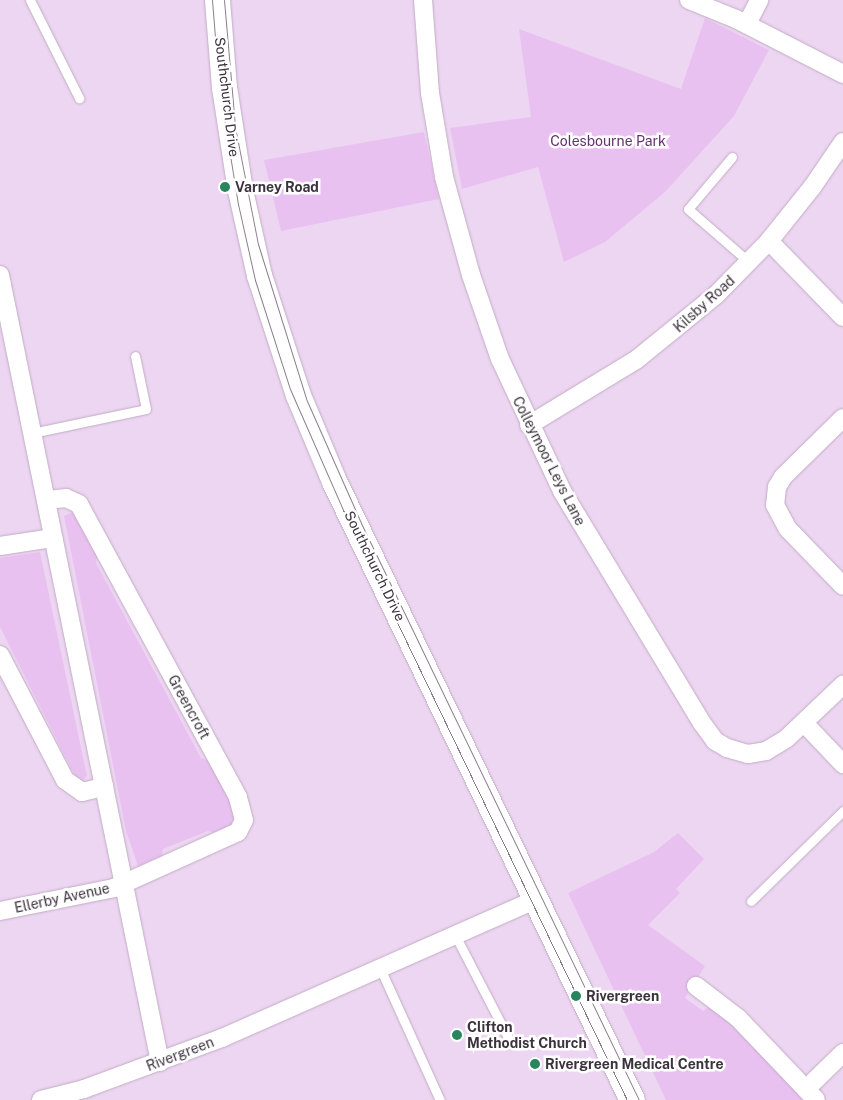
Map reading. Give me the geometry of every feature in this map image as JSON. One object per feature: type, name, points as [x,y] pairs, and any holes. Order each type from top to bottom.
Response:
[{"type":"street","name":"Southchurch Drive","points":[[218,0],[224,86],[240,190],[259,275],[292,380],[334,481],[632,1100]]},
{"type":"street","name":"Colleymoor Leys Lane","points":[[423,0],[432,102],[448,196],[486,320],[529,426],[593,545],[715,741],[739,753],[756,753],[775,747],[843,685]]},
{"type":"street","points":[[689,0],[747,24],[843,74]]},
{"type":"street","points":[[747,24],[759,0]]},
{"type":"street","name":"Kilsby Road","points":[[529,426],[642,355],[683,324],[769,241],[813,186],[843,142]]},
{"type":"street","points":[[769,241],[843,317]]},
{"type":"street","points":[[0,276],[5,329],[32,433],[160,1062]]},
{"type":"street","points":[[843,418],[783,477],[777,487],[774,505],[788,529],[843,586]]},
{"type":"street","name":"Greencroft","points":[[46,500],[66,498],[79,504],[238,797],[244,820],[238,832],[124,884]]},
{"type":"street","points":[[0,546],[53,538]]},
{"type":"street","points":[[0,655],[65,780],[82,792],[104,787]]},
{"type":"street","points":[[804,722],[843,764]]},
{"type":"street","name":"Ellerby Avenue","points":[[0,911],[124,884]]},
{"type":"street","name":"Rivergreen","points":[[41,1100],[160,1062],[535,900]]},
{"type":"street","points":[[696,986],[738,1018],[811,1095],[843,1053]]},
{"type":"lane","points":[[30,0],[79,98]]},
{"type":"lane","points":[[732,157],[688,209],[749,262]]},
{"type":"lane","points":[[32,433],[146,409],[135,356]]},
{"type":"lane","points":[[751,901],[843,811]]},
{"type":"lane","points":[[455,935],[511,1043]]},
{"type":"lane","points":[[380,968],[440,1100]]},
{"type":"green space","name":"Colesbourne Park","points":[[705,18],[769,50],[734,116],[665,192],[605,242],[564,262],[538,167],[462,189],[450,128],[531,117],[519,29],[681,89]]},
{"type":"green space","points":[[424,132],[439,199],[281,231],[264,160]]},
{"type":"green space","points":[[76,511],[98,552],[96,563],[201,758],[211,762],[234,805],[234,827],[216,834],[208,831],[163,849],[162,856],[138,866],[126,831],[64,516]]},
{"type":"green space","points":[[40,552],[87,776],[83,780],[75,776],[0,627],[0,558]]},
{"type":"green space","points":[[678,833],[704,859],[676,889],[680,893],[648,925],[705,966],[685,998],[703,1011],[711,1005],[734,1022],[805,1100],[666,1100],[568,893],[654,852]]},
{"type":"tram line","points":[[212,0],[219,87],[238,204],[255,280],[290,389],[343,510],[627,1100]]},
{"type":"tram line","points":[[224,0],[235,127],[258,244],[307,401],[361,523],[639,1100]]},
{"type":"place","name":"Varney Road","points":[[225,187]]},
{"type":"place","name":"Rivergreen","points":[[576,996]]},
{"type":"place","name":"Clifton Methodist Church","points":[[457,1035]]},
{"type":"place","name":"Rivergreen Medical Centre","points":[[535,1064]]}]
